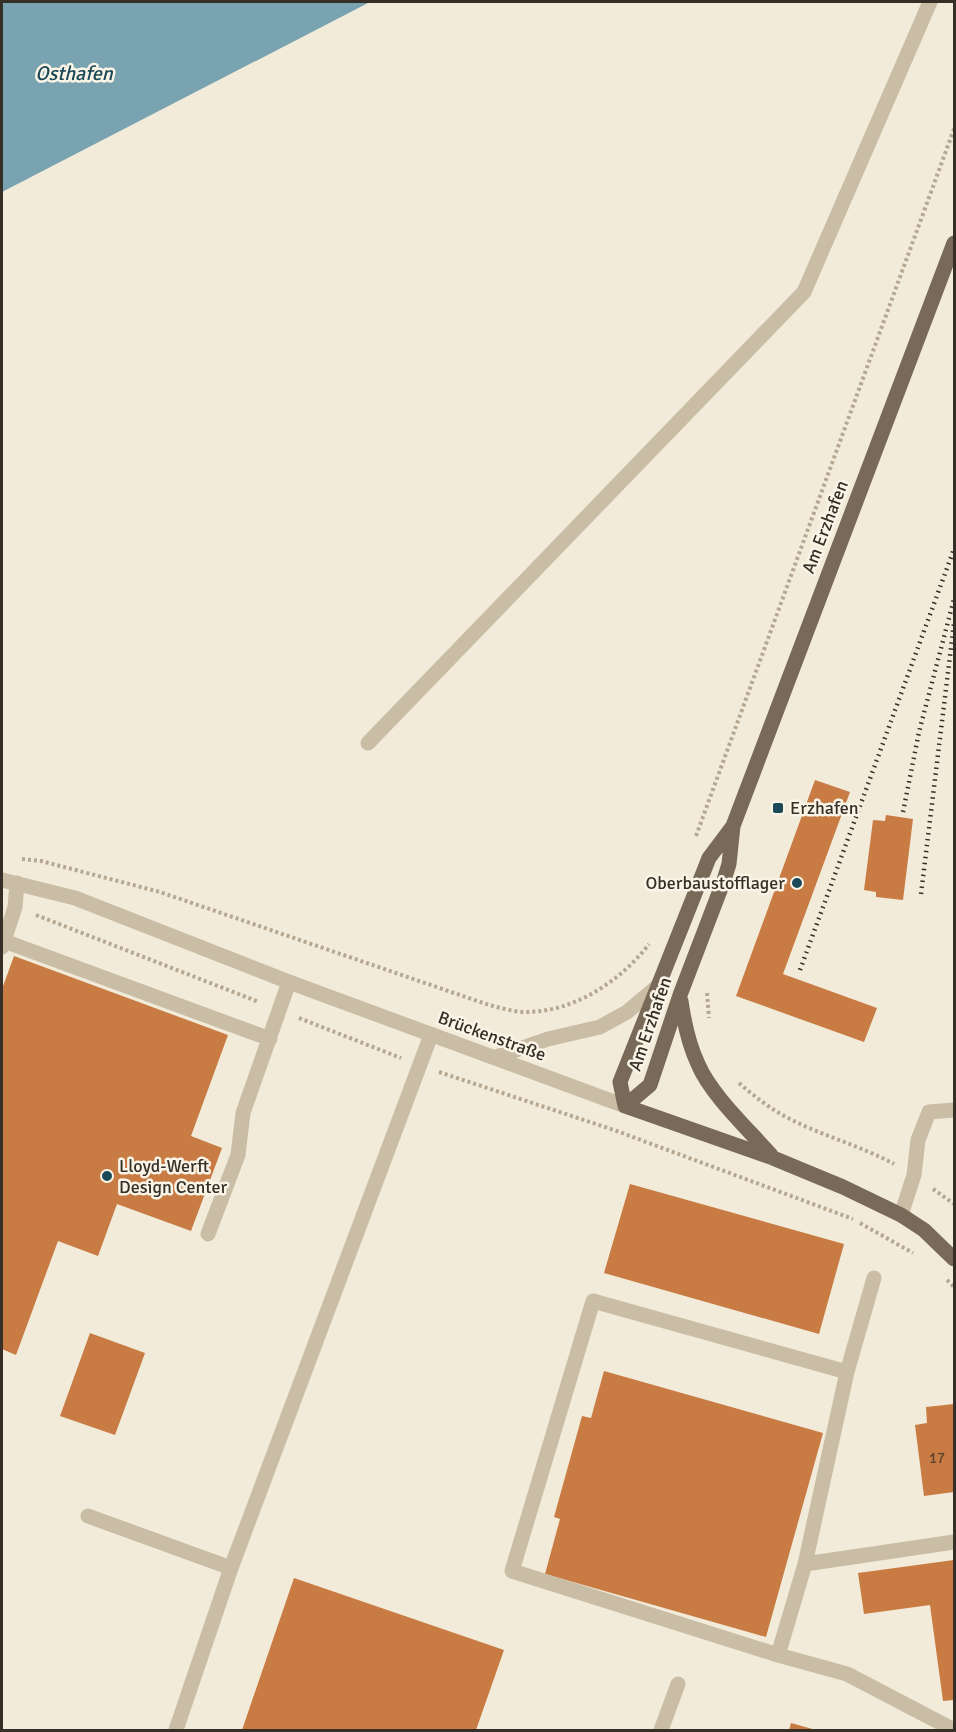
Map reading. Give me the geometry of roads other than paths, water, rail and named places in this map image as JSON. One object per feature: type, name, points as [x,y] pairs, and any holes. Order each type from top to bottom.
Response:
[{"type":"main road","name":"Am Erzhafen","points":[[733,826],[709,858],[620,1082],[625,1106],[650,1085],[680,995],[724,880],[729,864],[733,826],[954,243]]},
{"type":"main road","points":[[680,995],[684,1022],[698,1066],[717,1094],[774,1158]]},
{"type":"main road","name":"Brückenstraße","points":[[625,1106],[774,1158],[843,1187],[902,1215],[924,1230],[954,1259]]},
{"type":"street","points":[[368,743],[804,292],[930,2]]},
{"type":"street","name":"Brückenstraße","points":[[2,880],[75,898],[289,982],[625,1106]]},
{"type":"street","points":[[17,883],[15,907],[3,944],[270,1038]]},
{"type":"street","points":[[208,1234],[238,1155],[243,1113],[289,982]]},
{"type":"street","points":[[496,1057],[548,1038],[600,1027],[627,1012],[658,986]]},
{"type":"street","points":[[176,1731],[231,1568],[431,1035]]},
{"type":"street","points":[[902,1215],[914,1175],[918,1140],[929,1113],[954,1110]]},
{"type":"street","points":[[778,1655],[806,1564],[848,1372],[874,1278]]},
{"type":"street","points":[[848,1372],[593,1301],[512,1571],[778,1655],[847,1674],[954,1731]]},
{"type":"street","points":[[88,1516],[231,1568]]},
{"type":"street","points":[[806,1564],[954,1542]]},
{"type":"street","points":[[661,1731],[678,1684]]},
{"type":"water","name":"Osthafen","points":[[2,2],[370,2],[2,192]]},
{"type":"railway","points":[[800,970],[954,549]]},
{"type":"railway","points":[[903,812],[919,732],[954,599]]},
{"type":"railway","points":[[921,894],[954,623]]},
{"type":"place","name":"Erzhafen","points":[[778,808]]},
{"type":"place","name":"Oberbaustofflager","points":[[797,883]]},
{"type":"place","name":"Lloyd-Werft Design Center","points":[[107,1176]]}]
